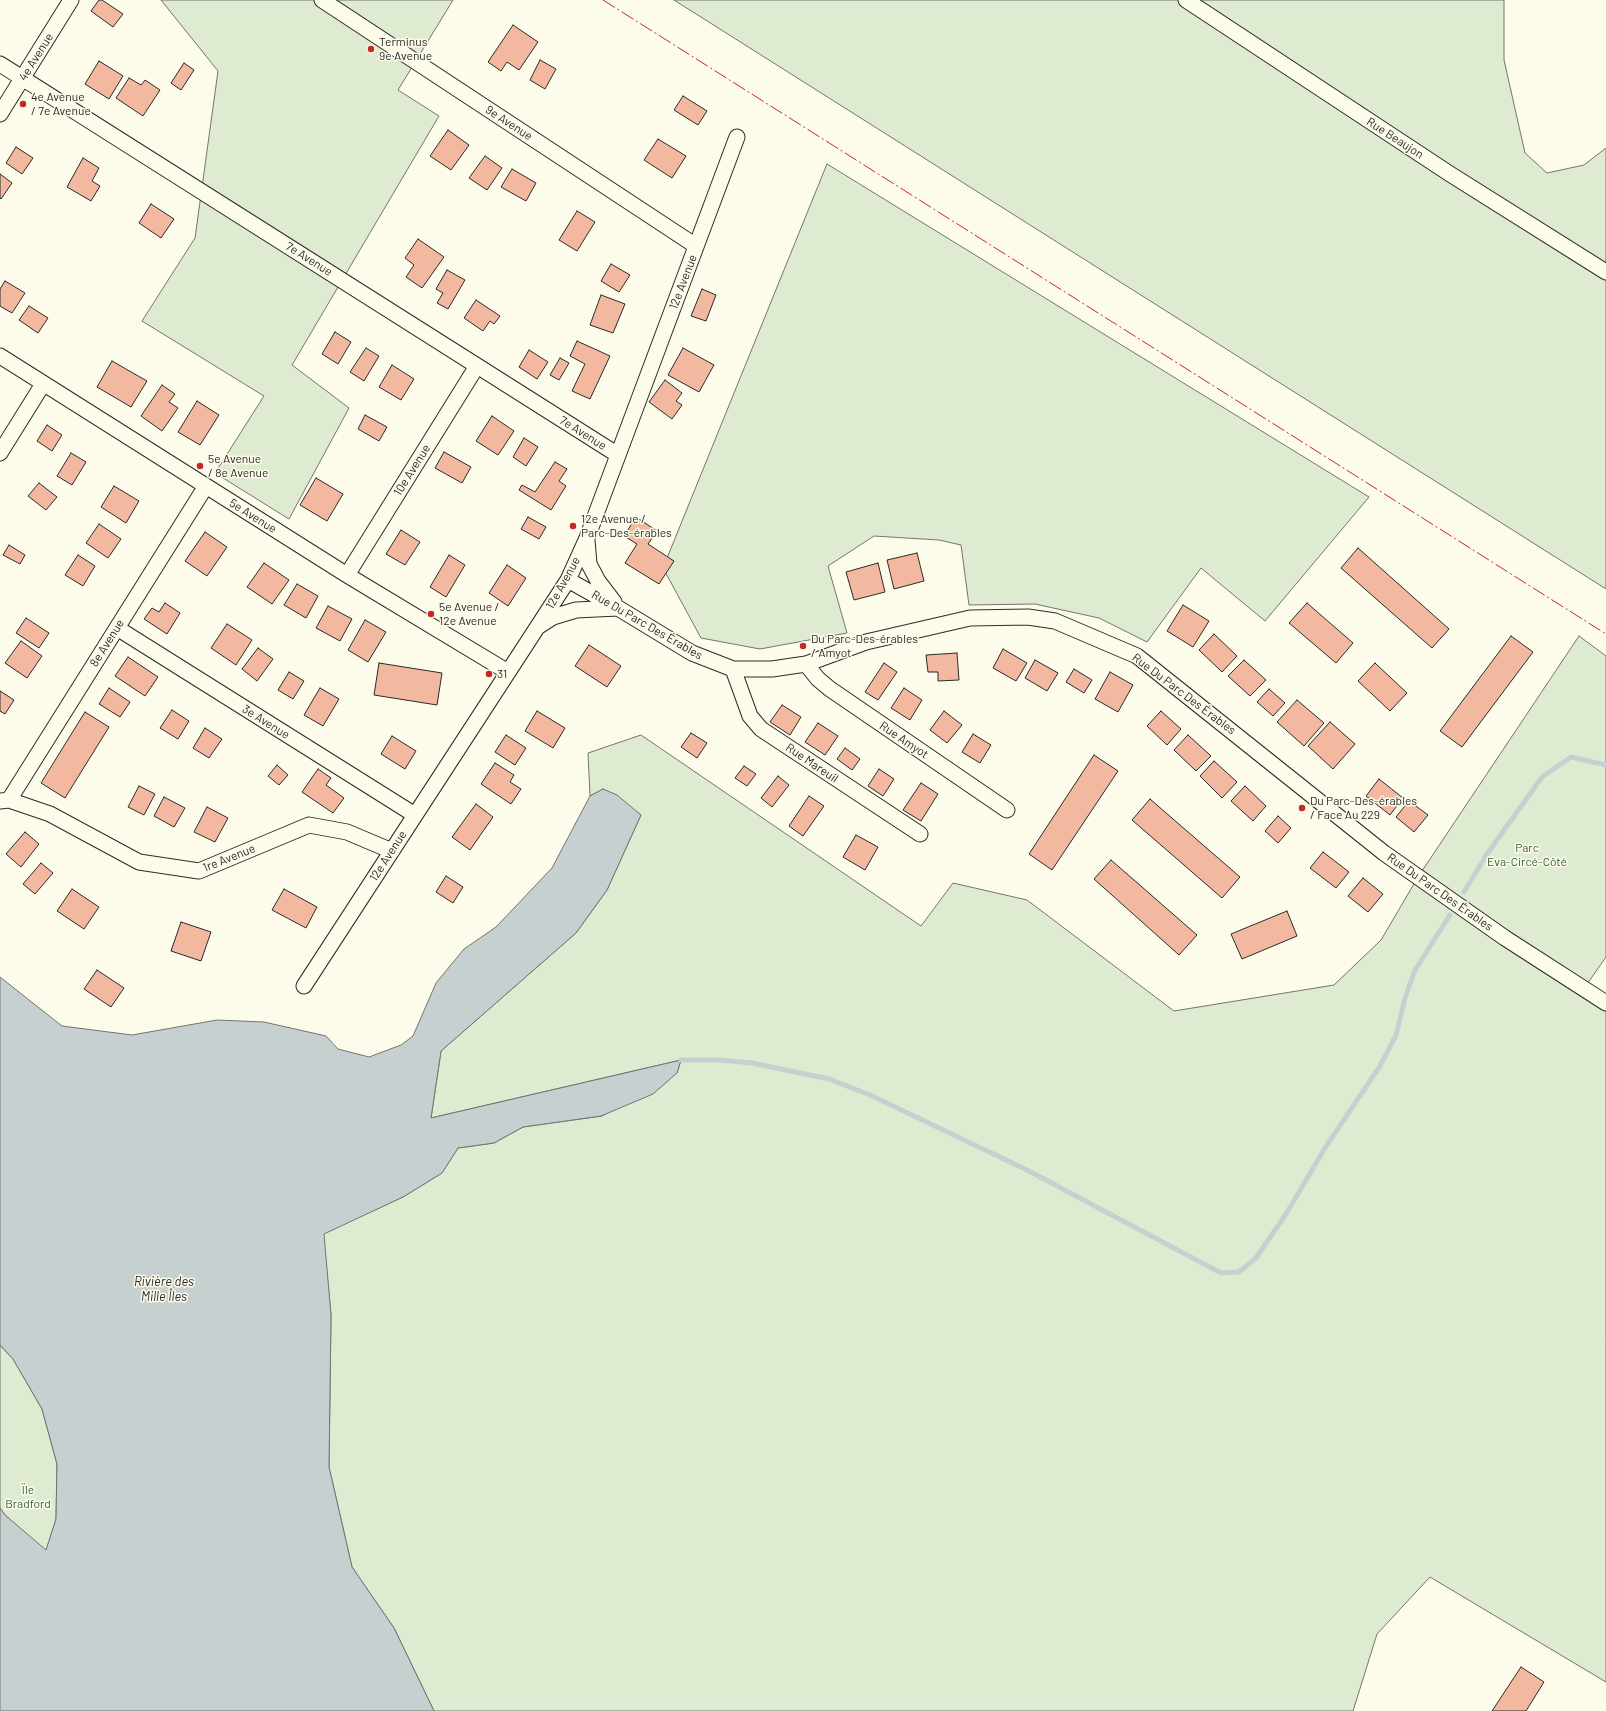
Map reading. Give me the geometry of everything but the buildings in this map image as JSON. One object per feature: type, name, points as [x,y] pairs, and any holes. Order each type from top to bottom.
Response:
[{"type":"street","name":"4e Avenue","points":[[0,114],[71,0]]},
{"type":"street","name":"9e Avenue","points":[[322,0],[696,246]]},
{"type":"street","name":"Rue Beaujon","points":[[1186,0],[1450,174],[1606,272]]},
{"type":"street","name":"7e Avenue","points":[[0,64],[618,455]]},
{"type":"street","name":"12e Avenue","points":[[304,986],[568,580],[587,538],[737,137]]},
{"type":"street","name":"5e Avenue","points":[[0,356],[347,575],[508,672]]},
{"type":"street","name":"10e Avenue","points":[[347,575],[477,366]]},
{"type":"street","points":[[0,453],[43,384]]},
{"type":"street","name":"8e Avenue","points":[[4,801],[117,628],[206,486]]},
{"type":"street","points":[[587,538],[589,564],[598,581],[618,608]]},
{"type":"street","name":"Rue Du Parc Des Érables","points":[[568,580],[618,608],[692,653],[733,669],[772,670],[806,664],[866,642],[970,618],[1028,617],[1055,621],[1137,656],[1229,727],[1384,853],[1505,938],[1606,1003]]},
{"type":"street","points":[[538,626],[553,617],[576,610],[618,608]]},
{"type":"street","name":"3e Avenue","points":[[117,628],[415,815]]},
{"type":"street","name":"Rue Amyot","points":[[806,664],[818,679],[830,689],[1007,810]]},
{"type":"street","name":"Rue Mareuil","points":[[733,669],[750,716],[761,729],[920,834]]},
{"type":"street","name":"1re Avenue","points":[[4,801],[50,814],[139,862],[199,871],[309,826],[347,832],[392,851]]},
{"type":"green space","points":[[161,0],[453,0],[398,90],[439,116],[292,365],[349,408],[289,519],[215,473],[264,396],[142,321],[195,238],[218,71]]},
{"type":"green space","points":[[674,0],[1504,0],[1504,60],[1525,153],[1547,173],[1584,165],[1606,148],[1606,589]]},
{"type":"green space","points":[[827,164],[1369,497],[1265,621],[1201,568],[1147,642],[1099,618],[1035,604],[969,605],[961,545],[939,540],[874,536],[828,566],[847,633],[760,649],[701,638],[663,568]]},
{"type":"green space","name":"Parc Eva-Circé-Côté","points":[[1579,636],[1606,656],[1606,957],[1585,987],[1606,1001],[1606,1682],[1430,1577],[1377,1634],[1353,1711],[434,1711],[394,1628],[352,1567],[329,1467],[331,1315],[323,1233],[403,1197],[442,1173],[458,1148],[494,1143],[523,1127],[602,1116],[677,1073],[681,1060],[431,1118],[441,1051],[576,933],[607,890],[641,815],[603,789],[590,796],[588,753],[641,735],[921,926],[953,883],[1027,900],[1174,1011],[1334,985],[1381,940],[1418,877]]},
{"type":"green space","name":"Ïle Bradford","points":[[0,1345],[13,1359],[42,1409],[57,1464],[56,1519],[46,1551],[5,1515],[0,1508]]},
{"type":"water","name":"Rivière des Mille Îles","points":[[603,789],[617,795],[641,815],[607,890],[576,933],[441,1051],[431,1118],[681,1060],[677,1073],[653,1094],[601,1116],[523,1127],[494,1143],[458,1148],[442,1173],[403,1197],[324,1234],[331,1315],[329,1467],[352,1567],[394,1628],[434,1711],[0,1711],[0,1508],[5,1515],[46,1550],[56,1519],[57,1464],[42,1409],[13,1359],[0,1345],[0,977],[62,1026],[132,1035],[217,1020],[264,1022],[326,1036],[338,1049],[369,1057],[401,1045],[413,1036],[436,983],[464,949],[496,927],[552,868],[590,796]]},
{"type":"waterway","points":[[1464,892],[1487,854],[1542,777],[1571,757],[1606,765]]},
{"type":"waterway","points":[[681,1060],[719,1060],[752,1063],[829,1079],[870,1095],[1027,1170],[1221,1273],[1239,1272],[1256,1258],[1286,1214],[1325,1148],[1380,1066],[1396,1035],[1405,998],[1415,970],[1450,915]]},
{"type":"power","points":[[603,0],[1606,634]]},
{"type":"place","name":"Terminus 9e Avenue","points":[[371,49]]},
{"type":"place","name":"4e Avenue / 7e Avenue","points":[[23,104]]},
{"type":"place","name":"5e Avenue / 8e Avenue","points":[[200,466]]},
{"type":"place","name":"12e Avenue / Parc-Des-érables","points":[[573,526]]},
{"type":"place","name":"5e Avenue / 12e Avenue","points":[[431,614]]},
{"type":"place","name":"Du Parc-Des-érables / Amyot","points":[[803,646]]},
{"type":"place","name":"31","points":[[489,674]]},
{"type":"place","name":"Du Parc-Des-érables / Face Au 229","points":[[1302,808]]}]
